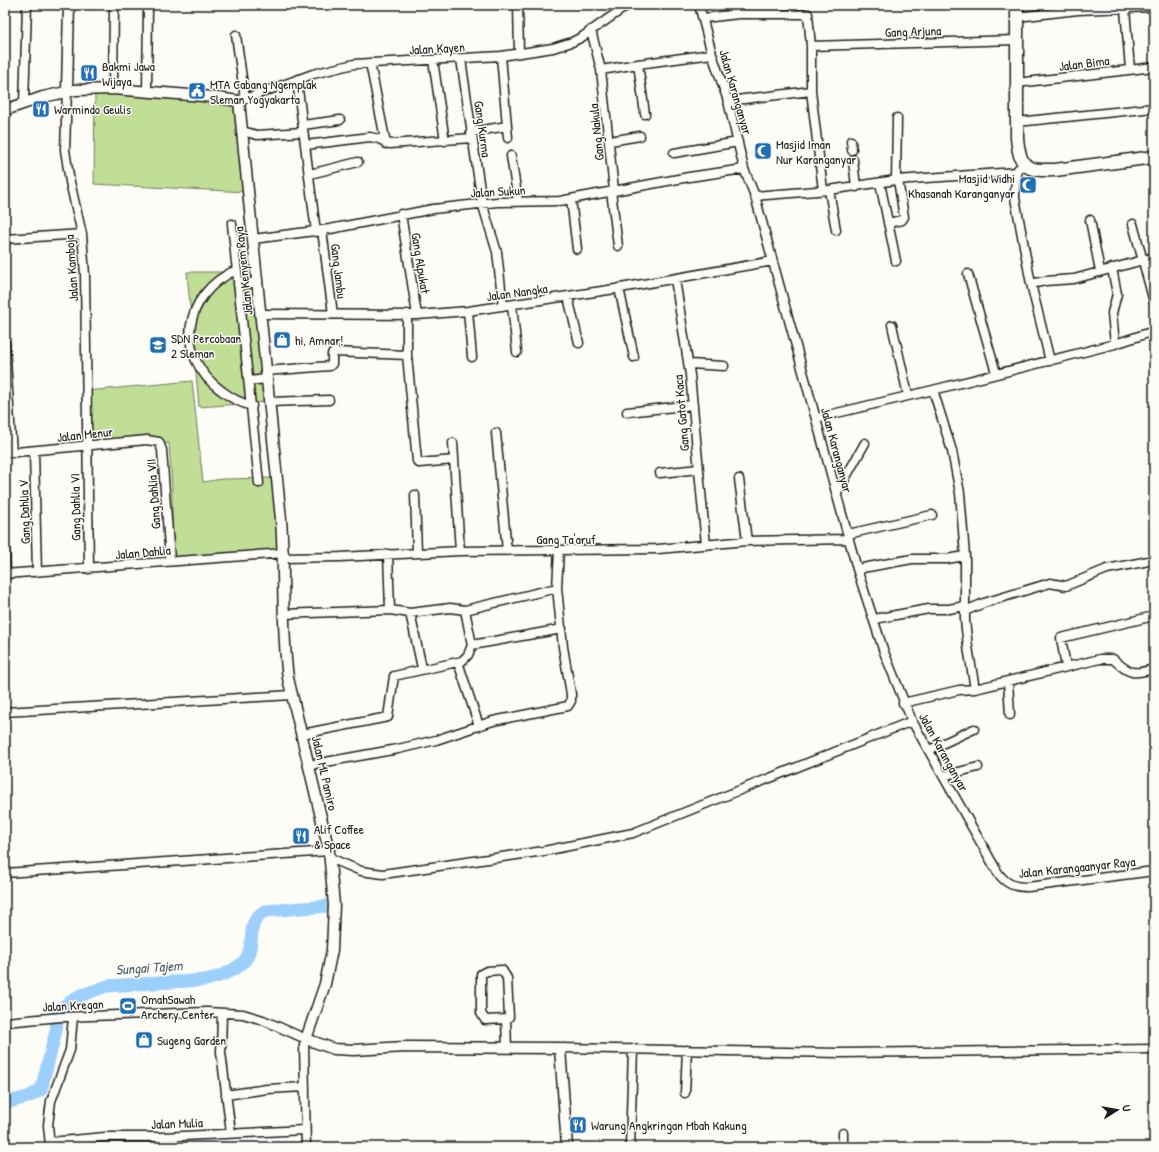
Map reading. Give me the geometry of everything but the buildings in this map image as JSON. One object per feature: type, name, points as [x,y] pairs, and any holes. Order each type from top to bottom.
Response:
[{"type":"main road","points":[[1017,11],[1018,150],[1022,161],[1029,169],[1040,170],[1154,157]]},
{"type":"street","points":[[24,104],[27,5]]},
{"type":"street","points":[[67,90],[68,5]]},
{"type":"street","points":[[113,89],[114,5]]},
{"type":"street","points":[[147,92],[148,5]]},
{"type":"street","points":[[518,5],[519,53]]},
{"type":"street","name":"Jalan Kayen","points":[[242,100],[329,70],[370,63],[501,56],[564,45],[591,30],[628,5]]},
{"type":"street","name":"Jalan Karanganyar","points":[[699,5],[704,18],[712,54],[728,101],[744,169],[755,196],[791,333],[857,569],[903,703],[943,776],[1004,881]]},
{"type":"street","points":[[738,5],[739,14]]},
{"type":"street","points":[[1017,11],[1110,7],[1125,9],[1154,7]]},
{"type":"street","points":[[1125,9],[1130,69]]},
{"type":"street","points":[[704,18],[739,14],[808,14],[811,46],[811,91],[826,190],[836,230]]},
{"type":"street","name":"Gang Nakula","points":[[591,30],[601,70],[610,141],[618,246]]},
{"type":"street","points":[[5,110],[67,90],[113,89],[242,100],[236,35]]},
{"type":"street","name":"Gang Arjuna","points":[[811,46],[1017,40]]},
{"type":"street","points":[[601,70],[712,54]]},
{"type":"street","points":[[501,56],[508,138]]},
{"type":"street","name":"Gang Kurma","points":[[461,58],[482,203],[497,252],[517,352]]},
{"type":"street","points":[[434,60],[445,141]]},
{"type":"street","points":[[370,63],[386,144]]},
{"type":"street","points":[[638,64],[645,114]]},
{"type":"street","name":"Jalan Bima","points":[[1017,83],[1154,67]]},
{"type":"street","name":"Gang Jambu","points":[[297,81],[303,129],[333,314]]},
{"type":"street","name":"Jalan Kamboja","points":[[67,90],[64,137],[66,158],[82,234],[86,318],[86,446]]},
{"type":"street","points":[[728,101],[811,91]]},
{"type":"street","name":"Jalan Kenyem Raya","points":[[242,100],[242,131],[261,314],[283,556]]},
{"type":"street","points":[[1017,122],[1154,108]]},
{"type":"street","points":[[888,223],[902,220],[904,217],[897,180],[897,118]]},
{"type":"street","points":[[242,131],[257,135],[303,129],[340,120]]},
{"type":"street","points":[[306,145],[370,137],[379,139],[386,144],[445,141],[507,126]]},
{"type":"street","points":[[610,141],[640,136]]},
{"type":"street","points":[[851,140],[852,150]]},
{"type":"street","points":[[674,153],[738,142]]},
{"type":"street","points":[[511,156],[518,201]]},
{"type":"street","points":[[853,160],[856,187]]},
{"type":"street","points":[[1022,161],[1017,172],[1015,198],[1031,284],[1050,360]]},
{"type":"street","points":[[310,174],[358,162]]},
{"type":"street","name":"Jalan Sukun","points":[[253,239],[319,231],[401,214],[482,203],[518,201],[551,202],[613,190],[744,169]]},
{"type":"street","points":[[755,196],[856,187],[897,180],[1017,172]]},
{"type":"street","points":[[880,183],[896,262]]},
{"type":"street","points":[[571,199],[578,249]]},
{"type":"street","name":"Gang Alpukat","points":[[401,214],[417,315]]},
{"type":"street","points":[[1090,220],[1100,271]]},
{"type":"street","points":[[232,224],[259,483]]},
{"type":"street","points":[[1133,224],[1154,302]]},
{"type":"street","points":[[5,239],[82,234]]},
{"type":"street","points":[[1031,284],[1045,281],[1074,279],[1154,257]]},
{"type":"street","name":"Jalan Nangka","points":[[261,314],[417,315],[468,311],[675,279],[773,261]]},
{"type":"street","points":[[1112,268],[1117,294],[1112,313],[1115,344]]},
{"type":"street","points":[[236,270],[218,279],[203,296],[193,317],[190,337],[194,358],[211,383],[233,399],[252,406]]},
{"type":"street","points":[[968,274],[996,374]]},
{"type":"street","name":"Gang Gatot Kaca","points":[[675,279],[689,364],[706,545]]},
{"type":"street","points":[[238,285],[257,282]]},
{"type":"street","points":[[620,288],[634,357]]},
{"type":"street","points":[[568,296],[579,343]]},
{"type":"street","points":[[468,311],[472,357]]},
{"type":"street","points":[[407,314],[407,355],[417,461],[419,463],[454,460]]},
{"type":"street","points":[[892,325],[908,395]]},
{"type":"street","points":[[816,418],[1115,344],[1154,331]]},
{"type":"street","points":[[5,343],[9,453]]},
{"type":"street","points":[[249,381],[266,375],[330,366],[332,364],[332,354],[334,352],[407,355]]},
{"type":"street","points":[[689,364],[724,366]]},
{"type":"street","points":[[933,390],[952,451],[956,472],[965,556],[965,608],[968,647],[975,689]]},
{"type":"street","points":[[269,402],[329,400]]},
{"type":"street","points":[[628,412],[693,405]]},
{"type":"street","points":[[496,433],[507,551]]},
{"type":"street","name":"Jalan Menur","points":[[9,453],[34,452],[153,440],[159,442],[162,450]]},
{"type":"street","points":[[453,443],[460,551]]},
{"type":"street","points":[[837,494],[865,443]]},
{"type":"street","name":"Gang Dahlia VI","points":[[86,446],[89,568]]},
{"type":"street","name":"Gang Dahlia VII","points":[[162,450],[170,561]]},
{"type":"street","name":"Gang Dahlia V","points":[[34,452],[37,572]]},
{"type":"street","points":[[660,473],[699,469]]},
{"type":"street","points":[[739,479],[747,541]]},
{"type":"street","points":[[415,496],[417,552]]},
{"type":"street","name":"Gang Ta'aruf","points":[[283,556],[340,558],[417,552],[658,549],[747,541],[848,536],[932,515]]},
{"type":"street","points":[[5,549],[6,574]]},
{"type":"street","points":[[309,765],[398,749],[436,740],[493,722],[570,705],[571,694],[557,588],[559,550]]},
{"type":"street","points":[[388,554],[390,610]]},
{"type":"street","name":"Jalan Dahlia","points":[[6,574],[170,561],[283,556]]},
{"type":"street","name":"Jalan ML Pamiro","points":[[283,556],[285,655],[292,695],[330,855],[334,905],[332,950],[325,984],[306,1039]]},
{"type":"street","points":[[857,569],[912,558],[948,559],[965,556]]},
{"type":"street","points":[[874,619],[931,608],[965,608],[1050,583],[1066,586],[1107,569],[1154,560]]},
{"type":"street","points":[[283,614],[390,610],[410,613],[450,608],[466,610],[557,588]]},
{"type":"street","points":[[302,734],[388,718],[394,676],[422,668],[458,662],[468,655],[472,645],[466,610]]},
{"type":"street","points":[[410,613],[422,668]]},
{"type":"street","points":[[1066,667],[1061,638],[1154,616]]},
{"type":"street","points":[[472,645],[562,629]]},
{"type":"street","points":[[903,703],[975,689],[1092,660],[1110,658],[1130,672],[1136,674],[1154,669]]},
{"type":"street","points":[[458,662],[479,726]]},
{"type":"street","points":[[1008,681],[1010,715]]},
{"type":"street","points":[[5,712],[292,695]]},
{"type":"street","points":[[5,873],[330,855],[361,871],[383,874],[544,851],[633,833],[912,721]]},
{"type":"street","points":[[929,750],[974,729]]},
{"type":"street","points":[[943,776],[978,767]]},
{"type":"street","name":"Jalan Karangaanyar Raya","points":[[1004,881],[1016,887],[1028,887],[1154,871]]},
{"type":"street","points":[[506,1020],[487,1021],[482,1017],[480,976],[484,971],[502,970],[507,975],[510,1014],[506,1020],[507,1048]]},
{"type":"street","name":"Jalan Kregan","points":[[5,1022],[73,1017],[188,1012],[243,1014],[263,1020],[306,1039]]},
{"type":"street","points":[[222,1013],[221,1052],[230,1133]]},
{"type":"street","points":[[50,1144],[48,1125],[50,1101],[70,1050],[73,1017]]},
{"type":"street","points":[[306,1147],[304,1044],[306,1039],[325,1047],[354,1050],[405,1047],[840,1053],[1154,1048]]},
{"type":"street","points":[[560,1048],[567,1147]]},
{"type":"street","points":[[630,1147],[633,1049]]},
{"type":"street","points":[[685,1093],[687,1050]]},
{"type":"street","points":[[226,1096],[267,1089],[304,1086]]},
{"type":"street","name":"Jalan Mulia","points":[[50,1144],[105,1137],[162,1137],[305,1130]]},
{"type":"street","points":[[843,1133],[843,1147]]},
{"type":"street","points":[[162,1137],[164,1147]]},
{"type":"green space","points":[[95,87],[237,95],[246,192],[94,184]]},
{"type":"green space","points":[[187,272],[254,272],[267,402],[199,407]]},
{"type":"green space","points":[[192,381],[203,482],[222,479],[274,478],[283,555],[172,557],[172,487],[169,443],[86,448],[87,391]]},
{"type":"waterway","name":"Sungai Tajem","points":[[5,1103],[28,1097],[41,1090],[56,1031],[58,1010],[79,996],[107,986],[205,980],[216,977],[234,969],[247,957],[250,951],[253,926],[259,915],[265,911],[328,906]]},
{"type":"place","name":"Bakmi Jawa Wijaya","points":[[89,73]]},
{"type":"place","name":"MTA Cabang Ngemplak Sleman Yogyakarta","points":[[197,91]]},
{"type":"place","name":"Warmindo Geulis","points":[[41,109]]},
{"type":"place","name":"Masjid Iman Nur Karanganyar","points":[[763,151]]},
{"type":"place","name":"Masjid Widhi Khasanah Karanganyar","points":[[1028,185]]},
{"type":"place","name":"hi, Amnar!","points":[[282,340]]},
{"type":"place","name":"SDN Percobaan 2 Sleman","points":[[158,345]]},
{"type":"place","name":"Alif Coffee & Space","points":[[301,836]]},
{"type":"place","name":"OmahSawah Archery Center","points":[[128,1006]]},
{"type":"place","name":"Sugeng Garden","points":[[144,1040]]},
{"type":"place","name":"Warung Angkringan Mbah Kakung","points":[[578,1125]]}]
